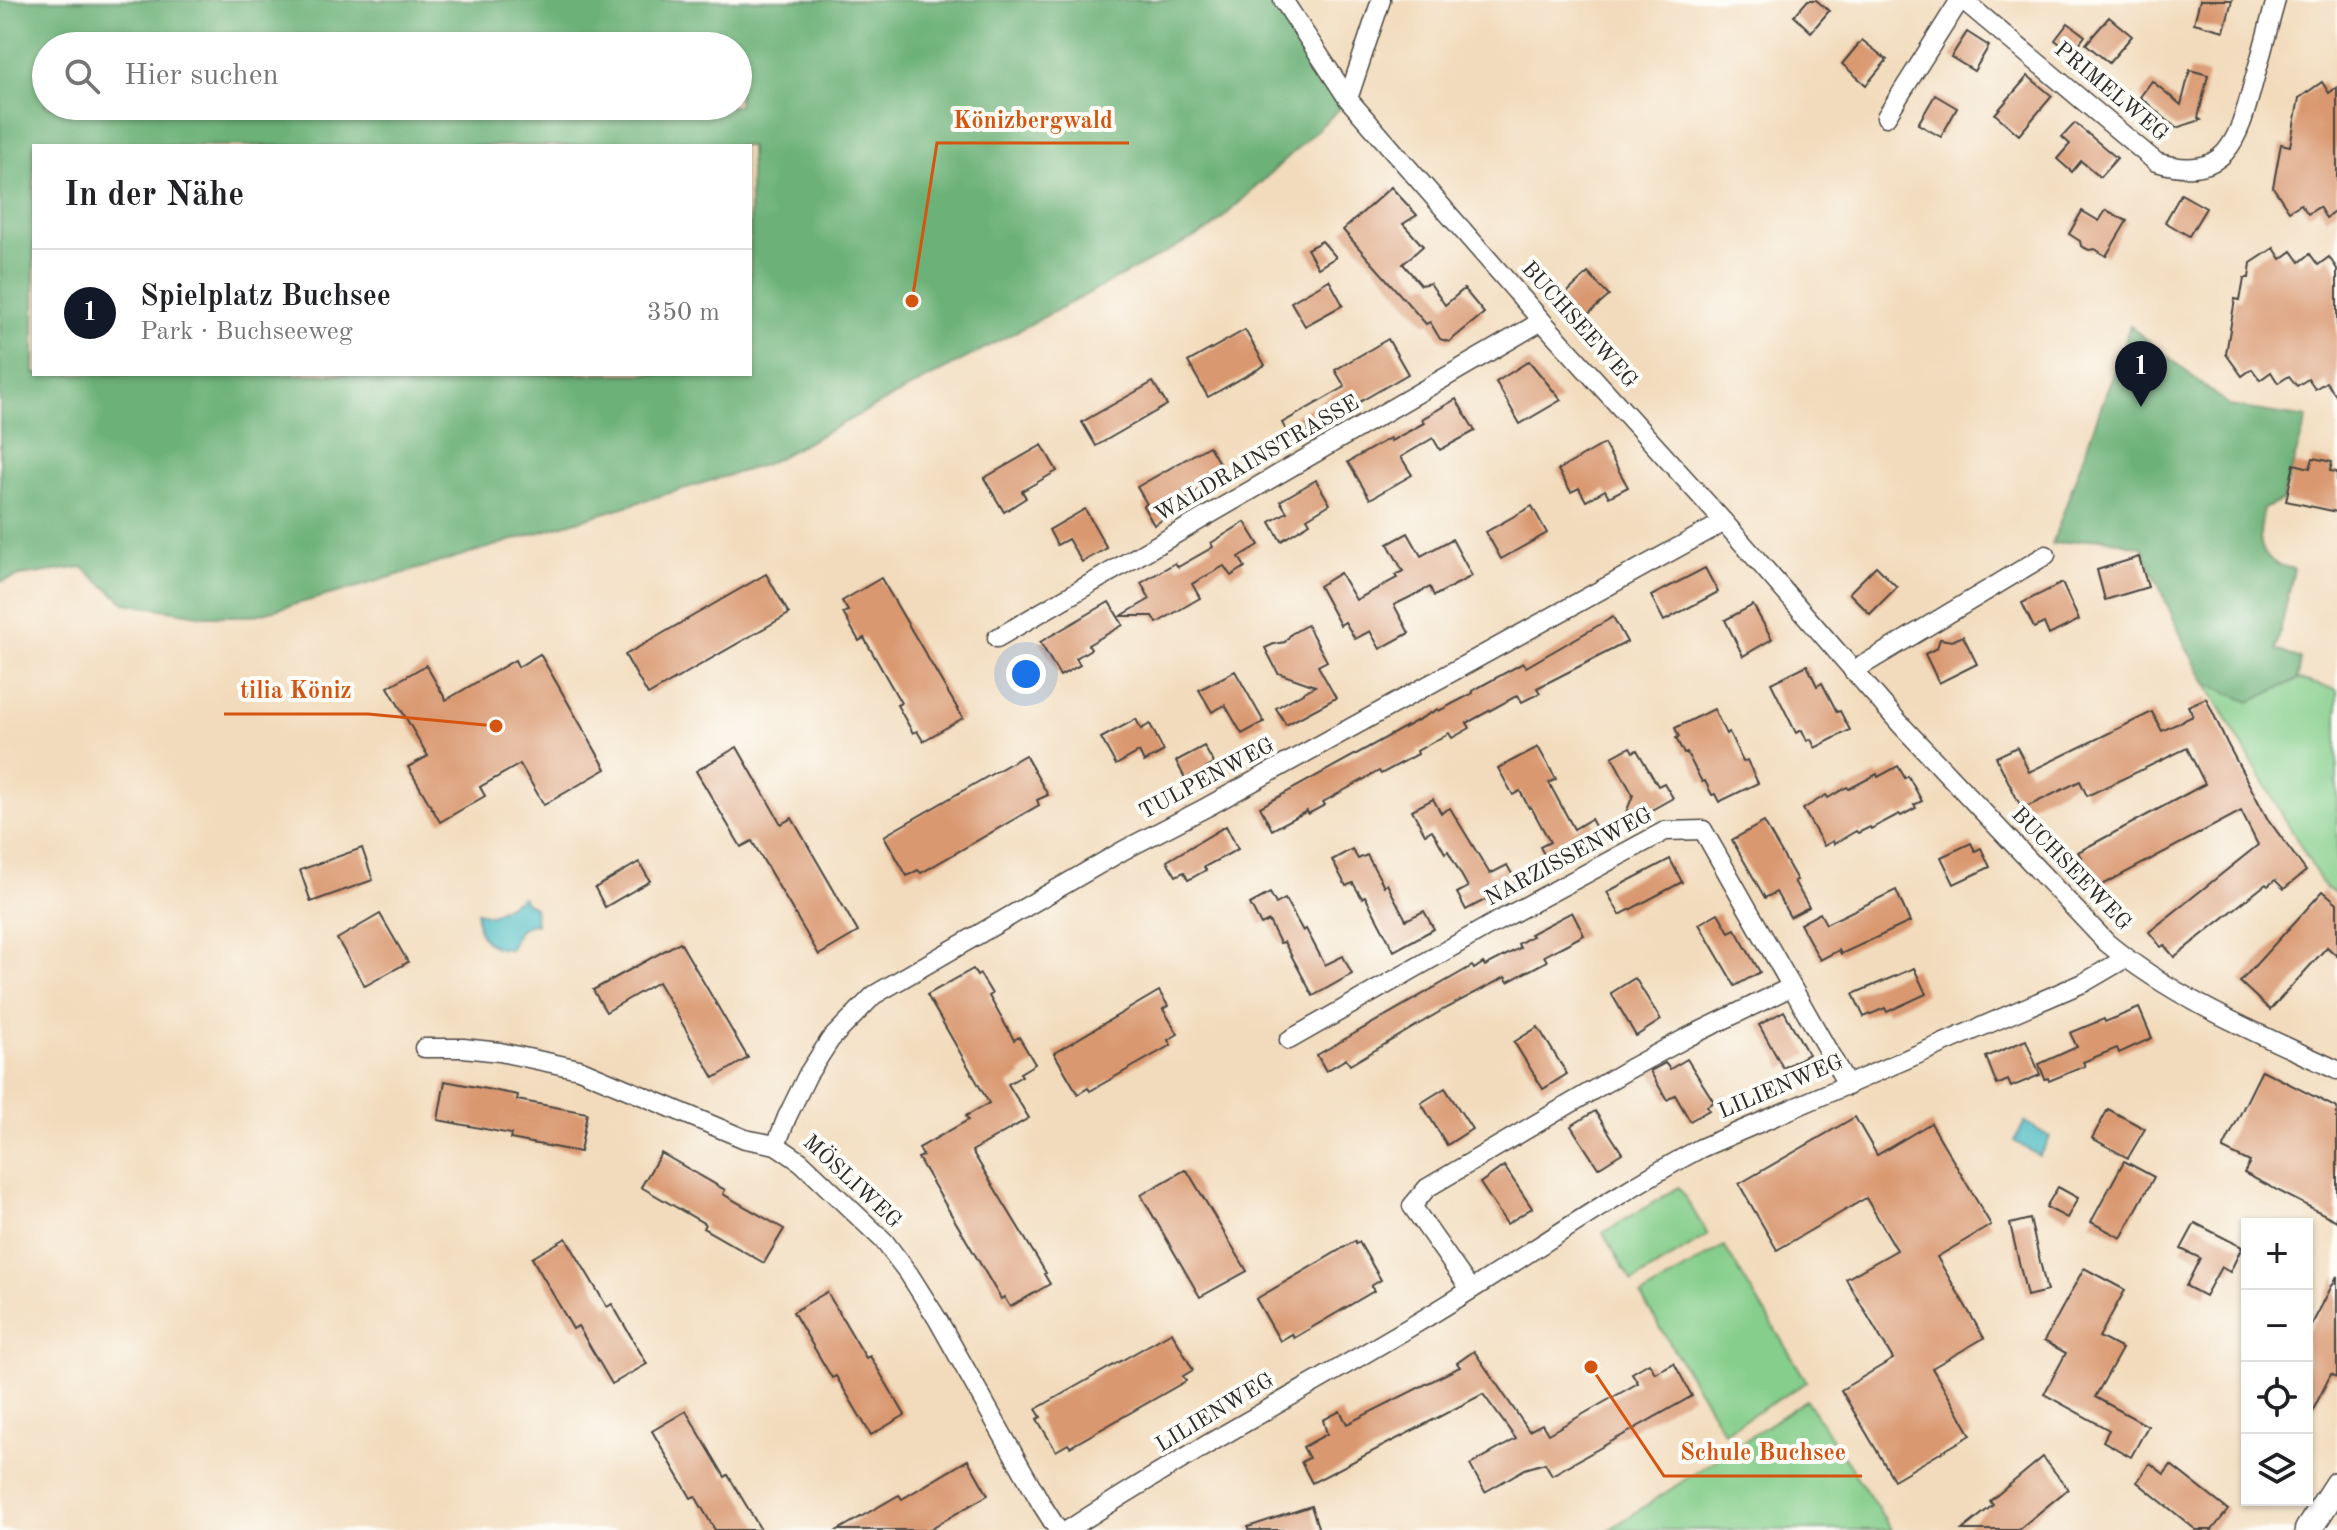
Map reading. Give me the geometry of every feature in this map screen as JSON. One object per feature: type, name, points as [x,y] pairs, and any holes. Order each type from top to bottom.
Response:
[{"type":"street","name":"BUCHSEEWEG","points":[[1283,0],[1348,99],[1853,671],[2100,935],[2126,958],[2201,1006],[2337,1070]]},
{"type":"street","points":[[1348,99],[1381,0]]},
{"type":"street","points":[[1886,117],[1961,0]]},
{"type":"street","name":"PRIMELWEG","points":[[1961,0],[2156,162],[2179,169],[2203,166],[2223,155],[2237,136],[2276,0]]},
{"type":"street","name":"WALDRAINSTRASSE","points":[[997,638],[1542,321]]},
{"type":"street","name":"TULPENWEG","points":[[776,1145],[808,1074],[830,1040],[874,995],[1124,850],[1724,522]]},
{"type":"street","points":[[1853,671],[2046,555]]},
{"type":"street","name":"NARZISSENWEG","points":[[1289,1040],[1487,927],[1665,831],[1703,830],[1848,1086]]},
{"type":"street","name":"LILIENWEG","points":[[1068,1530],[1470,1289],[1677,1160],[2085,982],[2126,958]]},
{"type":"street","points":[[1470,1289],[1412,1206],[1427,1188],[1629,1069],[1791,987]]},
{"type":"street","name":"MÖSLIWEG","points":[[424,1048],[500,1052],[579,1069],[745,1139],[776,1145],[801,1162],[884,1241],[909,1274],[1058,1530]]},
{"type":"street","points":[[2308,1530],[2337,1485]]},
{"type":"green space","points":[[0,0],[1277,0],[1313,63],[1349,100],[1212,228],[766,464],[252,616],[205,616],[125,603],[82,567],[0,582]]},
{"type":"green space","points":[[2130,326],[2229,406],[2307,418],[2282,501],[2263,509],[2260,531],[2264,553],[2269,559],[2294,569],[2276,650],[2300,659],[2298,679],[2250,702],[2206,683],[2187,649],[2142,547],[2103,538],[2052,544]]},
{"type":"green space","points":[[2298,679],[2337,690],[2337,894],[2325,888],[2206,683],[2250,702]]},
{"type":"green space","points":[[1679,1187],[1708,1235],[1632,1282],[1603,1233]]},
{"type":"green space","points":[[1724,1246],[1807,1382],[1724,1432],[1641,1296]]},
{"type":"green space","points":[[1806,1400],[1892,1530],[1609,1530]]},
{"type":"water","points":[[522,897],[534,907],[536,924],[519,931],[511,949],[490,944],[478,928],[477,912],[491,915]]},
{"type":"water","points":[[2025,1122],[2050,1137],[2039,1156],[2014,1141]]},
{"type":"building","points":[[1808,0],[1816,0],[1829,11],[1811,32],[1794,16]]},
{"type":"building","points":[[2200,0],[2232,0],[2224,31],[2194,23]]},
{"type":"building","points":[[2109,17],[2132,36],[2109,63],[2086,44]]},
{"type":"building","points":[[2068,23],[2085,36],[2072,53],[2055,40]]},
{"type":"building","points":[[1967,32],[1989,46],[1974,71],[1951,57]]},
{"type":"building","points":[[1862,40],[1887,60],[1866,85],[1842,64]]},
{"type":"building","points":[[2190,70],[2208,75],[2198,118],[2201,120],[2176,128],[2140,97],[2152,81],[2181,105]]},
{"type":"building","points":[[2028,76],[2052,96],[2019,135],[1995,114]]},
{"type":"building","points":[[2322,82],[2329,93],[2337,87],[2337,210],[2326,218],[2319,207],[2308,214],[2301,204],[2289,211],[2273,187],[2281,144],[2290,146],[2299,98]]},
{"type":"building","points":[[1935,95],[1957,108],[1941,137],[1918,124]]},
{"type":"building","points":[[2075,123],[2117,158],[2100,177],[2081,161],[2072,172],[2057,159],[2070,144],[2062,137]]},
{"type":"building","points":[[1391,187],[1417,215],[1403,224],[1423,246],[1403,264],[1421,285],[1430,283],[1445,305],[1464,289],[1484,313],[1449,342],[1440,339],[1430,322],[1426,324],[1343,230]]},
{"type":"building","points":[[2181,194],[2206,208],[2189,236],[2165,222]]},
{"type":"building","points":[[2106,210],[2127,221],[2106,256],[2095,249],[2081,246],[2080,241],[2069,234],[2082,211],[2099,221]]},
{"type":"building","points":[[1322,241],[1336,257],[1318,268],[1307,249]]},
{"type":"building","points":[[2274,248],[2281,259],[2292,251],[2300,262],[2310,254],[2318,265],[2329,257],[2337,269],[2337,397],[2326,382],[2315,389],[2308,379],[2297,386],[2289,376],[2278,383],[2271,372],[2260,380],[2252,369],[2242,376],[2226,354],[2235,299],[2240,300],[2244,278],[2249,278],[2251,263]]},
{"type":"building","points":[[1588,273],[1609,296],[1577,324],[1557,302]]},
{"type":"building","points":[[1329,280],[1343,305],[1305,326],[1291,302]]},
{"type":"building","points":[[1245,330],[1265,365],[1208,397],[1188,362]]},
{"type":"building","points":[[1388,339],[1408,374],[1292,441],[1282,423],[1345,387],[1335,370]]},
{"type":"building","points":[[1529,361],[1561,400],[1520,424],[1496,382]]},
{"type":"building","points":[[1153,382],[1167,405],[1096,446],[1082,422]]},
{"type":"building","points":[[1456,399],[1475,431],[1440,450],[1433,438],[1401,457],[1412,475],[1370,499],[1348,462],[1424,423],[1422,419]]},
{"type":"building","points":[[1604,444],[1628,487],[1609,497],[1605,490],[1586,501],[1579,488],[1571,492],[1558,470]]},
{"type":"building","points":[[1042,445],[1057,471],[1022,491],[1026,498],[1004,512],[984,478]]},
{"type":"building","points":[[1209,446],[1226,475],[1170,508],[1173,513],[1154,525],[1137,487]]},
{"type":"building","points":[[2313,458],[2332,462],[2330,471],[2337,472],[2337,512],[2286,501],[2294,464],[2310,468]]},
{"type":"building","points":[[1316,480],[1330,504],[1307,518],[1310,523],[1281,541],[1270,522],[1287,512],[1280,501]]},
{"type":"building","points":[[1532,506],[1547,533],[1501,559],[1486,532]]},
{"type":"building","points":[[1085,509],[1107,548],[1082,562],[1068,539],[1057,545],[1049,530]]},
{"type":"building","points":[[1245,522],[1259,545],[1239,557],[1245,567],[1231,576],[1224,566],[1192,584],[1200,598],[1157,623],[1153,616],[1121,616],[1150,599],[1141,583],[1175,563],[1178,567],[1213,547],[1211,543]]},
{"type":"building","points":[[1408,533],[1421,556],[1452,539],[1472,576],[1434,596],[1430,587],[1394,605],[1409,633],[1380,649],[1370,631],[1355,639],[1345,622],[1340,625],[1319,586],[1340,573],[1356,600],[1397,578],[1395,575],[1403,571],[1388,544]]},
{"type":"building","points":[[2139,557],[2148,587],[2105,600],[2097,570]]},
{"type":"building","points":[[1876,566],[1897,587],[1870,614],[1849,593]]},
{"type":"building","points":[[1705,568],[1718,592],[1664,621],[1651,596]]},
{"type":"building","points":[[766,574],[789,614],[648,695],[625,655]]},
{"type":"building","points":[[881,578],[963,718],[923,741],[917,731],[913,733],[897,705],[901,703],[864,638],[859,641],[843,613],[848,611],[842,601]]},
{"type":"building","points":[[2062,583],[2079,620],[2049,635],[2044,623],[2034,628],[2022,603]]},
{"type":"building","points":[[1109,602],[1123,625],[1088,645],[1091,649],[1076,658],[1080,665],[1060,676],[1040,642]]},
{"type":"building","points":[[1753,605],[1772,639],[1743,656],[1725,620]]},
{"type":"building","points":[[1613,617],[1627,642],[1537,688],[1540,693],[1522,702],[1518,695],[1467,723],[1470,728],[1452,738],[1449,733],[1417,751],[1418,754],[1381,774],[1379,771],[1323,802],[1325,805],[1272,830],[1260,807],[1523,663],[1526,667]]},
{"type":"building","points":[[1307,625],[1327,661],[1318,666],[1336,698],[1286,725],[1276,708],[1315,686],[1278,673],[1265,648],[1285,642],[1291,634]]},
{"type":"building","points":[[1963,636],[1977,664],[1939,683],[1925,654],[1937,648],[1940,639],[1952,641]]},
{"type":"building","points":[[540,654],[606,769],[544,805],[520,764],[480,787],[485,796],[440,822],[408,767],[428,756],[388,687],[426,665],[446,700],[515,660],[518,667]]},
{"type":"building","points":[[1807,665],[1817,686],[1822,683],[1850,730],[1815,748],[1802,730],[1796,733],[1771,683]]},
{"type":"building","points":[[1235,671],[1264,722],[1242,734],[1225,705],[1212,712],[1199,690]]},
{"type":"building","points":[[2206,698],[2267,818],[2306,871],[2284,889],[2275,880],[2268,886],[2266,884],[2174,957],[2149,932],[2258,845],[2241,811],[2097,888],[2078,852],[2205,784],[2187,748],[2087,796],[2080,781],[2022,809],[1996,757],[2017,747],[2029,772],[2152,712],[2162,731],[2193,716],[2188,706]]},
{"type":"building","points":[[1714,709],[1726,734],[1729,732],[1743,762],[1747,760],[1758,783],[1719,802],[1705,781],[1702,782],[1687,753],[1684,754],[1675,728]]},
{"type":"building","points":[[1136,719],[1141,729],[1150,724],[1164,751],[1144,762],[1139,752],[1116,765],[1101,738]]},
{"type":"building","points":[[1204,746],[1214,764],[1186,780],[1176,761]]},
{"type":"building","points":[[737,747],[781,824],[792,818],[858,932],[819,955],[752,841],[741,847],[696,771]]},
{"type":"building","points":[[1538,747],[1556,779],[1549,783],[1574,829],[1591,819],[1601,837],[1549,864],[1540,847],[1550,842],[1520,791],[1513,795],[1498,768]]},
{"type":"building","points":[[1630,747],[1633,752],[1637,750],[1658,786],[1664,783],[1673,798],[1639,817],[1624,818],[1633,795],[1612,757]]},
{"type":"building","points":[[1025,755],[1048,795],[1037,800],[1039,805],[921,873],[918,870],[907,876],[884,836]]},
{"type":"building","points":[[1898,766],[1905,778],[1908,776],[1922,801],[1914,805],[1916,808],[1824,846],[1803,809],[1826,795],[1828,798]]},
{"type":"building","points":[[1433,799],[1441,813],[1450,808],[1490,874],[1507,865],[1517,883],[1466,910],[1457,893],[1468,887],[1448,851],[1445,853],[1432,830],[1425,834],[1412,810]]},
{"type":"building","points":[[1764,822],[1809,907],[1790,917],[1776,892],[1765,898],[1732,840]]},
{"type":"building","points":[[1226,826],[1238,849],[1204,867],[1206,870],[1188,880],[1184,872],[1176,876],[1167,861]]},
{"type":"building","points":[[1971,843],[1975,851],[1981,848],[1990,867],[1954,884],[1941,857]]},
{"type":"building","points":[[362,848],[373,880],[311,902],[300,870]]},
{"type":"building","points":[[1352,849],[1358,859],[1367,855],[1406,920],[1424,911],[1434,929],[1394,951],[1365,896],[1362,898],[1353,883],[1346,886],[1332,860]]},
{"type":"building","points":[[1670,859],[1682,882],[1620,915],[1607,892]]},
{"type":"building","points":[[639,862],[650,881],[605,907],[595,888]]},
{"type":"building","points":[[1896,890],[1910,922],[1841,954],[1839,950],[1820,960],[1800,924],[1820,913],[1826,924]]},
{"type":"building","points":[[2323,891],[2337,903],[2337,956],[2327,947],[2270,1010],[2240,982]]},
{"type":"building","points":[[1270,893],[1276,904],[1285,899],[1303,931],[1306,929],[1325,965],[1343,956],[1352,974],[1313,996],[1284,942],[1280,943],[1269,921],[1261,925],[1250,904]]},
{"type":"building","points":[[1572,912],[1584,935],[1544,956],[1547,961],[1508,982],[1505,977],[1446,1008],[1350,1065],[1346,1059],[1326,1071],[1317,1055],[1472,966],[1474,969],[1483,963],[1485,966],[1520,948],[1518,944],[1532,936],[1530,934]]},
{"type":"building","points":[[1718,913],[1729,932],[1735,929],[1760,972],[1735,986],[1699,924]]},
{"type":"building","points":[[380,914],[408,962],[365,986],[337,939]]},
{"type":"building","points":[[680,942],[748,1058],[714,1078],[658,982],[606,1012],[593,990]]},
{"type":"building","points":[[1914,968],[1926,994],[1887,1012],[1885,1008],[1864,1017],[1853,994]]},
{"type":"building","points":[[973,969],[977,976],[980,974],[992,994],[989,996],[1014,1040],[1019,1037],[1035,1064],[1008,1084],[1029,1118],[972,1151],[1050,1284],[1010,1307],[1004,1297],[1001,1299],[918,1158],[923,1156],[919,1148],[968,1120],[966,1116],[989,1103],[927,995]]},
{"type":"building","points":[[1635,978],[1661,1020],[1636,1036],[1611,993]]},
{"type":"building","points":[[1159,991],[1168,1006],[1163,1009],[1178,1034],[1168,1040],[1171,1045],[1090,1091],[1088,1088],[1078,1094],[1054,1053]]},
{"type":"building","points":[[2139,1008],[2152,1038],[2119,1053],[2117,1048],[2083,1062],[2085,1066],[2049,1081],[2045,1079],[2039,1064],[2077,1047],[2070,1033]]},
{"type":"building","points":[[1784,1011],[1808,1054],[1783,1068],[1759,1025]]},
{"type":"building","points":[[1538,1027],[1567,1074],[1543,1089],[1514,1042]]},
{"type":"building","points":[[2026,1040],[2040,1075],[2011,1087],[2008,1080],[1997,1085],[1986,1057]]},
{"type":"building","points":[[1687,1059],[1714,1102],[1707,1106],[1709,1110],[1690,1121],[1675,1095],[1667,1100],[1650,1071],[1665,1063],[1670,1069]]},
{"type":"building","points":[[2262,1070],[2337,1108],[2337,1221],[2244,1173],[2250,1162],[2223,1149]]},
{"type":"building","points":[[445,1081],[518,1095],[517,1100],[587,1113],[580,1152],[510,1139],[511,1134],[438,1120]]},
{"type":"building","points":[[1445,1088],[1472,1129],[1447,1145],[1421,1103]]},
{"type":"building","points":[[2108,1109],[2145,1129],[2128,1158],[2092,1138]]},
{"type":"building","points":[[1595,1111],[1622,1153],[1598,1168],[1571,1126]]},
{"type":"building","points":[[1855,1117],[1877,1155],[1931,1123],[1991,1225],[1937,1257],[1984,1338],[1932,1368],[1971,1435],[1894,1480],[1841,1390],[1893,1359],[1846,1279],[1897,1250],[1866,1198],[1777,1250],[1739,1184]]},
{"type":"building","points":[[661,1153],[784,1229],[764,1263],[641,1187]]},
{"type":"building","points":[[2124,1161],[2154,1177],[2121,1238],[2091,1222]]},
{"type":"building","points":[[1504,1166],[1532,1208],[1507,1224],[1480,1183]]},
{"type":"building","points":[[1185,1170],[1247,1271],[1200,1297],[1141,1195]]},
{"type":"building","points":[[2058,1187],[2078,1198],[2067,1218],[2046,1207]]},
{"type":"building","points":[[2030,1219],[2047,1291],[2027,1296],[2010,1224]]},
{"type":"building","points":[[2195,1223],[2241,1246],[2230,1272],[2221,1267],[2205,1296],[2186,1286],[2200,1258],[2181,1249]]},
{"type":"building","points":[[566,1238],[607,1307],[612,1304],[647,1364],[612,1384],[578,1326],[573,1329],[532,1258]]},
{"type":"building","points":[[1355,1241],[1356,1244],[1359,1242],[1381,1280],[1371,1286],[1374,1291],[1294,1338],[1292,1334],[1280,1341],[1256,1299]]},
{"type":"building","points":[[2084,1268],[2125,1290],[2099,1337],[2122,1349],[2095,1397],[2148,1426],[2131,1457],[2103,1441],[2109,1430],[2044,1394],[2066,1353],[2044,1341]]},
{"type":"building","points":[[2337,1276],[2337,1377],[2331,1374],[2313,1410],[2313,1362],[2313,1322]]},
{"type":"building","points":[[827,1292],[866,1358],[870,1356],[905,1415],[871,1435],[836,1376],[832,1378],[793,1312]]},
{"type":"building","points":[[1172,1332],[1193,1370],[1183,1376],[1186,1381],[1070,1447],[1068,1444],[1056,1451],[1037,1419],[1041,1417],[1036,1409]]},
{"type":"building","points":[[1474,1351],[1529,1431],[1542,1424],[1548,1434],[1638,1383],[1632,1373],[1649,1363],[1655,1373],[1674,1363],[1692,1396],[1552,1475],[1545,1463],[1525,1469],[1485,1492],[1470,1465],[1516,1439],[1483,1394],[1312,1483],[1301,1462],[1309,1458],[1303,1447],[1327,1434],[1323,1420],[1340,1411],[1347,1424],[1460,1367],[1457,1363]]},
{"type":"building","points":[[686,1411],[761,1530],[715,1530],[695,1496],[691,1498],[652,1431]]},
{"type":"building","points":[[2043,1457],[2068,1489],[2018,1530],[1962,1530],[1993,1505],[1990,1501]]},
{"type":"building","points":[[968,1460],[988,1495],[928,1530],[838,1530],[899,1495],[902,1499]]},
{"type":"building","points":[[2150,1463],[2164,1474],[2171,1465],[2228,1510],[2212,1530],[2196,1530],[2137,1482]]},
{"type":"building","points":[[1311,1506],[1319,1530],[1248,1530],[1248,1527]]},
{"type":"place","name":"Könizbergwald","points":[[912,301]]},
{"type":"place","name":"Spielplatz Buchsee","points":[[2141,407]]},
{"type":"place","name":"tilia Köniz","points":[[496,726]]},
{"type":"place","name":"Schule Buchsee","points":[[1591,1367]]}]
